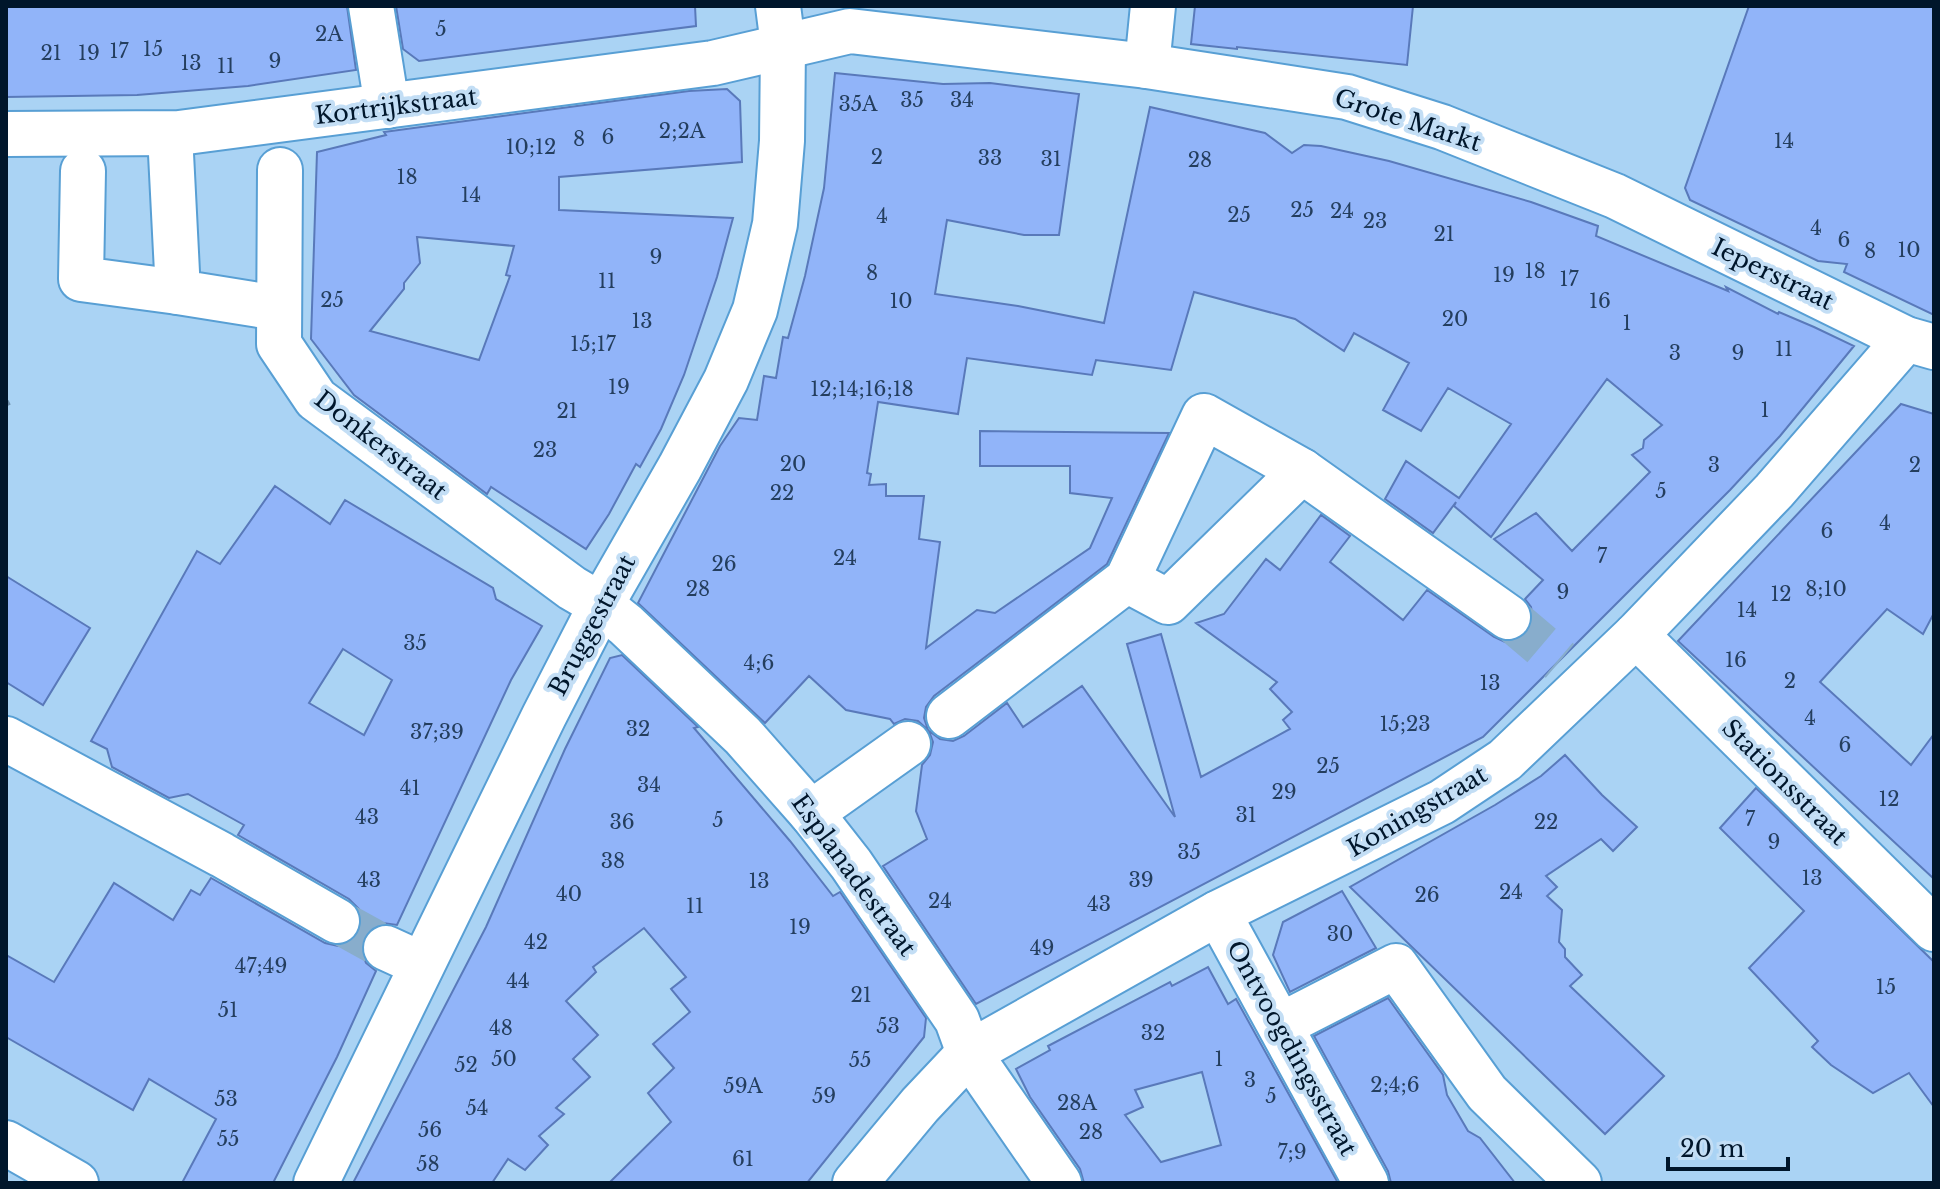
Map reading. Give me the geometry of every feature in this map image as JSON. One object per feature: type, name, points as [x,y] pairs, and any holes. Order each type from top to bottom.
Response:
[{"type":"street","points":[[371,6],[387,106]]},
{"type":"street","points":[[1147,66],[1153,6]]},
{"type":"street","name":"Kortrijkstraat","points":[[6,134],[170,134],[713,63],[780,26]]},
{"type":"street","name":"Grote Markt","points":[[780,26],[850,31],[1147,66],[1347,97],[1442,127],[1615,196]]},
{"type":"street","name":"Bruggestraat","points":[[316,1183],[404,956],[713,405],[755,310],[775,224],[782,141],[780,26]]},
{"type":"street","points":[[170,134],[178,292]]},
{"type":"street","points":[[83,171],[81,279],[178,292],[279,326],[280,170]]},
{"type":"street","name":"Ieperstraat","points":[[1615,196],[1920,343]]},
{"type":"street","name":"Donkerstraat","points":[[279,326],[316,399],[572,588],[601,605]]},
{"type":"street","name":"Koningstraat","points":[[855,1183],[920,1105],[969,1053],[1218,913],[1442,802],[1505,760],[1573,672],[1636,635],[1920,343]]},
{"type":"street","points":[[949,716],[1127,580],[1204,416],[1302,471],[1508,617]]},
{"type":"street","points":[[1127,580],[1168,602],[1302,471]]},
{"type":"street","name":"Esplanadestraat","points":[[601,605],[743,736],[811,813],[851,864],[957,1020],[969,1053],[1059,1183]]},
{"type":"street","name":"Stationsstraat","points":[[1636,635],[1934,929]]},
{"type":"street","points":[[6,739],[222,855],[337,921]]},
{"type":"street","points":[[811,813],[908,744]]},
{"type":"street","name":"Ontvoogdingsstraat","points":[[1218,913],[1366,1183]]},
{"type":"street","points":[[1281,1025],[1396,966],[1487,1093],[1579,1183]]},
{"type":"street","points":[[6,1143],[76,1183]]},
{"type":"path","points":[[6,404],[14,400]]},
{"type":"building","points":[[6,6],[347,6],[356,70],[248,86],[137,95],[6,97]]},
{"type":"building","points":[[396,6],[695,6],[696,26],[419,61],[403,49]]},
{"type":"building","points":[[1195,6],[1413,6],[1407,65],[1191,44]]},
{"type":"building","points":[[1749,6],[1934,6],[1934,315],[1844,272],[1847,264],[1818,261],[1690,200],[1685,188]]},
{"type":"building","points":[[835,73],[943,84],[990,83],[1079,94],[1059,235],[1024,235],[947,220],[935,294],[1104,323],[1150,107],[1265,133],[1292,153],[1304,145],[1321,146],[1389,161],[1531,202],[1598,226],[1596,236],[1728,291],[1726,287],[1778,314],[1854,346],[1780,436],[1730,490],[1483,737],[976,1004],[883,866],[927,839],[916,811],[922,765],[930,755],[933,742],[929,731],[940,739],[953,741],[1007,703],[1023,727],[1082,686],[1175,817],[1127,644],[1161,634],[1201,777],[1290,729],[1283,720],[1292,712],[1270,689],[1277,682],[1196,623],[1224,614],[1266,559],[1280,570],[1321,515],[1350,536],[1330,562],[1403,620],[1427,590],[1494,637],[1505,642],[1518,640],[1528,632],[1533,620],[1531,607],[1525,599],[1543,580],[1494,539],[1536,513],[1572,551],[1650,472],[1632,455],[1643,448],[1644,440],[1662,425],[1607,379],[1491,537],[1454,506],[1456,502],[1433,533],[1385,499],[1406,461],[1459,498],[1511,424],[1448,388],[1421,431],[1383,410],[1409,363],[1354,333],[1344,351],[1295,319],[1194,292],[1171,370],[1096,360],[1092,375],[967,358],[958,414],[878,402],[867,473],[871,474],[869,485],[886,484],[886,496],[924,496],[919,539],[940,542],[926,648],[977,610],[995,613],[1090,548],[1112,498],[1070,493],[1070,466],[980,466],[980,431],[1169,433],[1107,564],[934,696],[926,707],[924,718],[928,730],[918,721],[905,719],[894,724],[890,719],[846,710],[809,676],[765,723],[638,603],[720,446],[739,418],[757,420],[764,376],[776,378],[783,337],[788,338],[824,188]]},
{"type":"building","points":[[727,89],[740,101],[742,162],[559,177],[559,210],[733,218],[684,375],[661,429],[640,467],[636,464],[586,549],[491,487],[487,494],[354,395],[311,339],[317,152],[386,135],[384,132],[689,91]],"holes":[[[417,237],[514,246],[506,275],[510,276],[479,360],[370,331],[404,289],[404,283],[420,263]]]},
{"type":"building","points":[[1901,404],[1934,414],[1934,613],[1923,634],[1887,609],[1820,682],[1911,765],[1934,734],[1934,879],[1678,641]]},
{"type":"building","points":[[275,486],[330,524],[345,500],[493,588],[496,599],[542,626],[511,680],[397,925],[383,923],[372,927],[364,937],[361,951],[366,963],[376,971],[337,1057],[273,1183],[182,1183],[216,1119],[149,1079],[133,1110],[6,1037],[6,955],[54,982],[114,883],[173,920],[191,890],[200,895],[211,878],[325,943],[338,946],[349,943],[359,933],[362,920],[359,909],[349,899],[238,835],[244,825],[188,794],[169,798],[112,767],[107,749],[91,741],[197,551],[220,564]],"holes":[[[343,649],[392,680],[364,735],[309,703]]]},
{"type":"building","points":[[6,576],[90,628],[43,705],[6,682]]},
{"type":"building","points":[[622,655],[698,727],[694,728],[833,896],[840,892],[926,1018],[924,1037],[807,1183],[609,1183],[671,1122],[648,1093],[674,1068],[653,1044],[690,1012],[671,989],[686,977],[644,928],[593,967],[596,972],[566,1001],[598,1035],[573,1059],[590,1077],[556,1108],[564,1114],[539,1136],[548,1145],[525,1170],[508,1159],[492,1183],[353,1183],[486,927],[565,749],[610,658]]},
{"type":"building","points":[[1565,755],[1637,827],[1613,851],[1601,839],[1546,876],[1557,887],[1547,896],[1562,910],[1559,942],[1565,949],[1565,957],[1582,975],[1570,986],[1664,1076],[1605,1134],[1350,887],[1495,805],[1541,776]]},
{"type":"building","points":[[1756,788],[1934,962],[1934,1107],[1909,1073],[1873,1093],[1831,1065],[1812,1047],[1818,1041],[1749,968],[1804,911],[1720,828]]},
{"type":"building","points":[[1342,891],[1376,948],[1290,992],[1273,955],[1283,922]]},
{"type":"building","points":[[1208,967],[1228,1004],[1236,999],[1338,1183],[1084,1183],[1080,1169],[1030,1097],[1016,1069],[1050,1050],[1048,1046],[1170,982],[1172,986]],"holes":[[[1202,1072],[1221,1145],[1161,1162],[1125,1115],[1143,1107],[1135,1090]]]},
{"type":"building","points":[[1388,998],[1443,1075],[1447,1095],[1468,1131],[1480,1138],[1515,1183],[1391,1183],[1388,1171],[1314,1036]]},
{"type":"tunnel","points":[[1508,617],[1560,661]]},
{"type":"tunnel","points":[[337,921],[386,948]]}]
